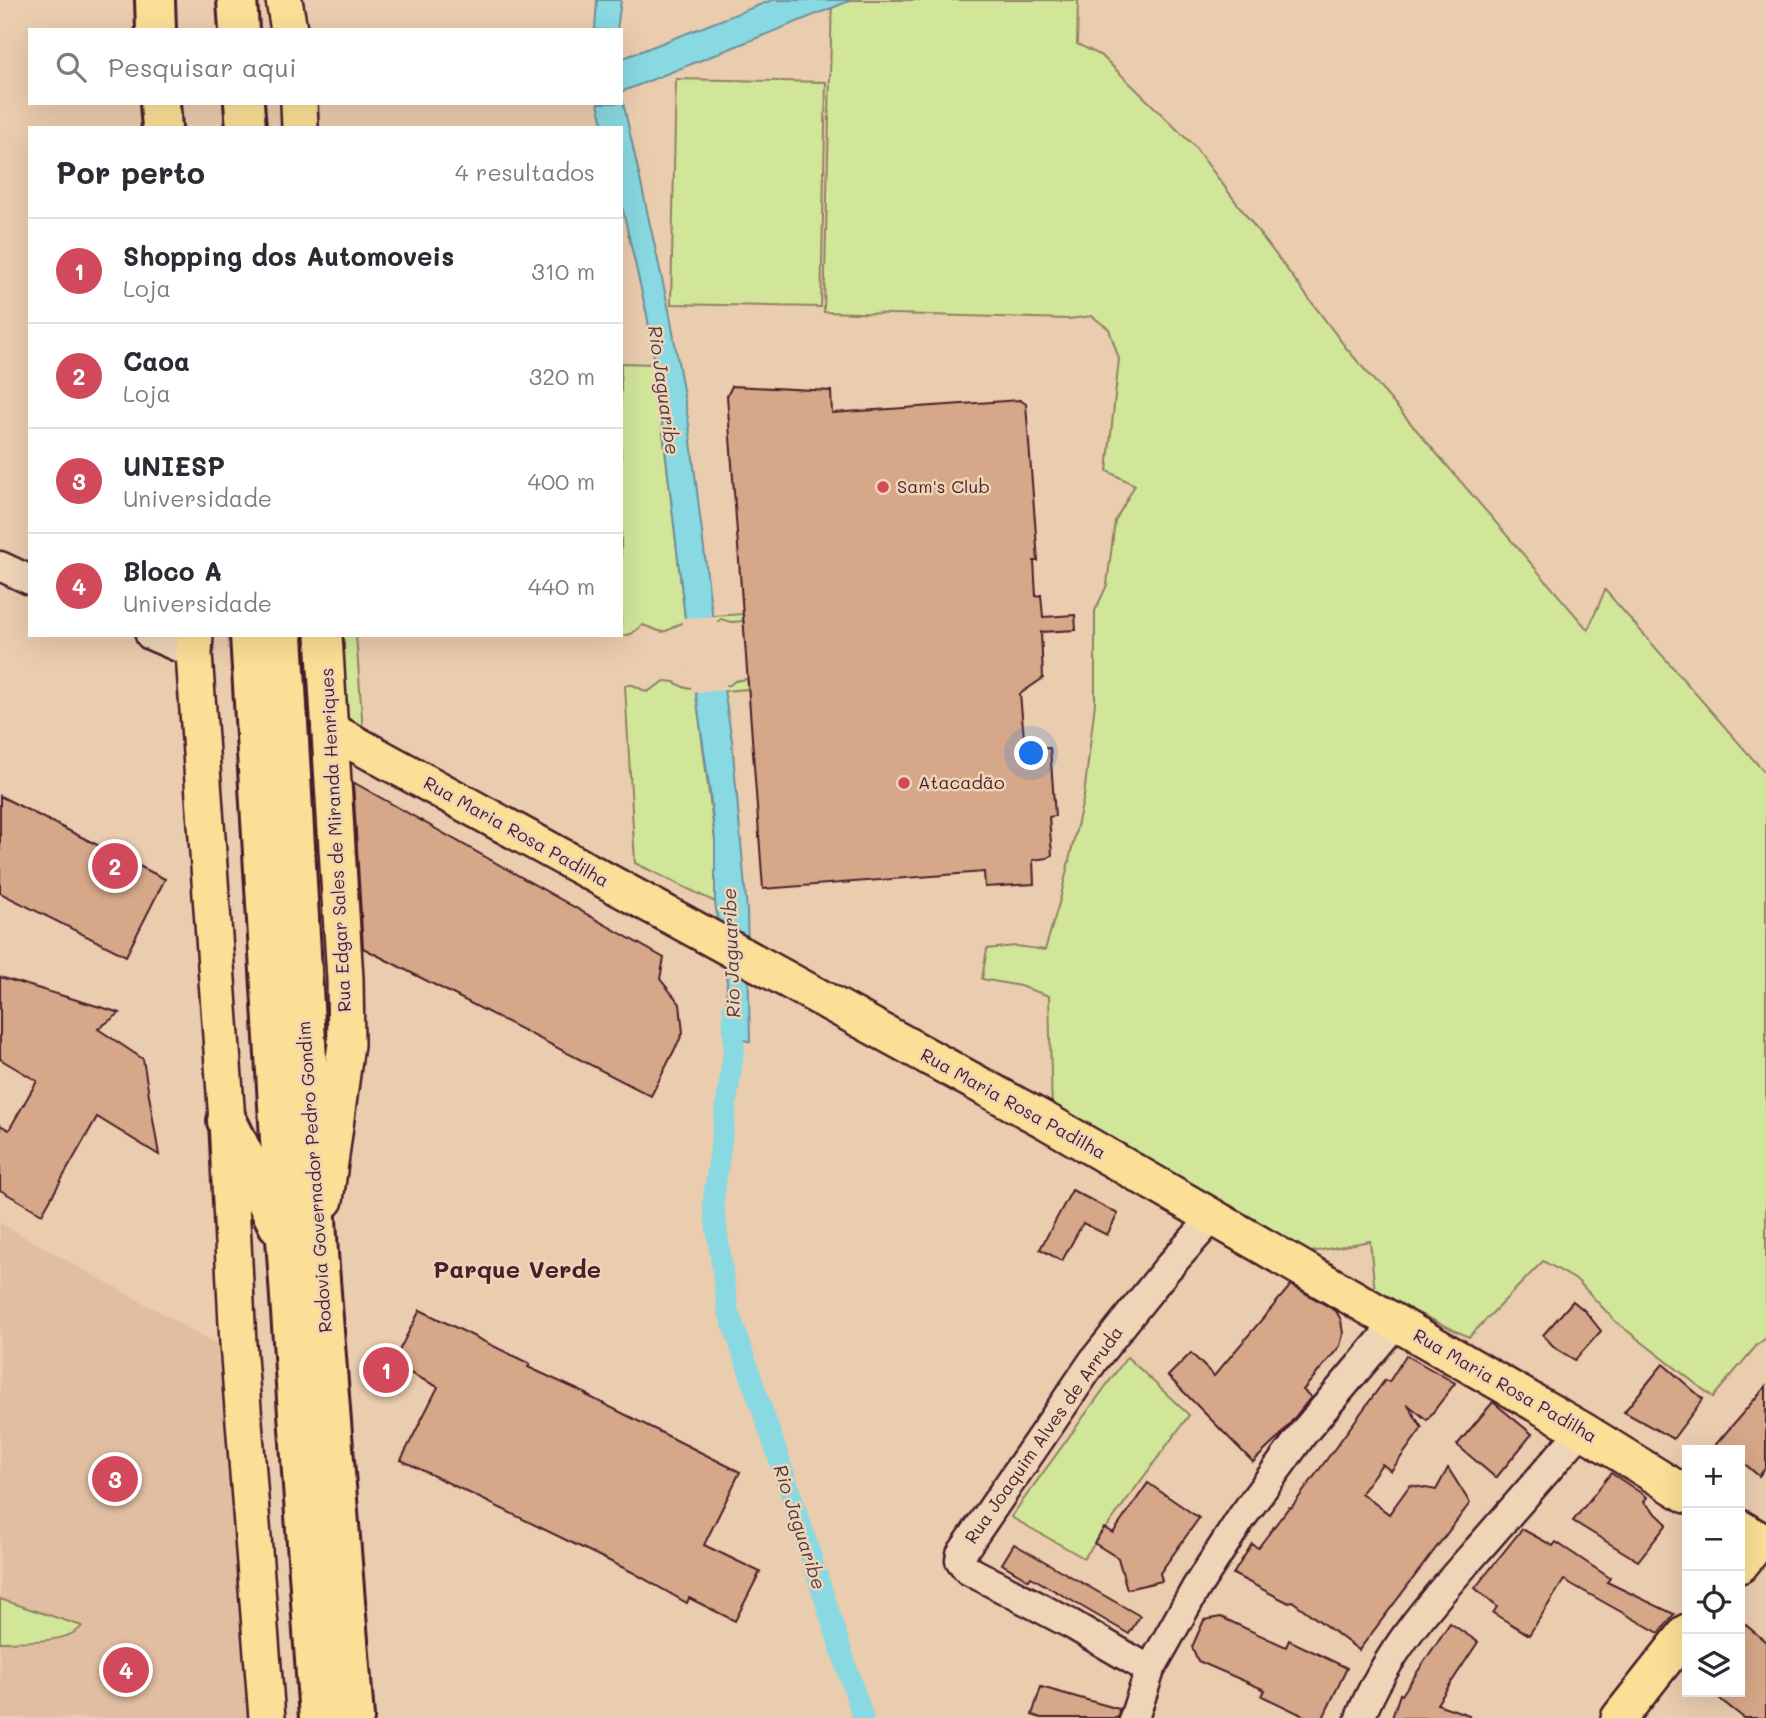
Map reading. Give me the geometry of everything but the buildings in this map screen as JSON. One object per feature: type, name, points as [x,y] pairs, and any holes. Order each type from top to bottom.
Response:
[{"type":"highway","points":[[155,0],[156,28]]},
{"type":"highway","points":[[237,0],[239,28]]},
{"type":"highway","points":[[160,105],[162,126]]},
{"type":"highway","points":[[244,105],[246,126]]},
{"type":"highway","name":"Rodovia Governador Pedro Gondim","points":[[250,637],[302,1246],[346,1716]]},
{"type":"highway","name":"Rodovia Governador Pedro Gondim","points":[[283,637],[302,1246]]},
{"type":"highway","points":[[227,1121],[302,1246]]},
{"type":"main road","points":[[284,0],[289,28]]},
{"type":"main road","points":[[299,105],[300,126]]},
{"type":"main road","name":"Rua Edgar Sales de Miranda Henriques","points":[[302,1246],[346,1044],[345,979],[324,637]]},
{"type":"main road","points":[[194,645],[227,1121],[238,1344],[267,1718]]},
{"type":"main road","name":"Rua Maria Rosa Padilha","points":[[330,730],[895,1038],[1213,1217],[1582,1430],[1682,1492]]},
{"type":"main road","points":[[1619,1718],[1685,1634]]},
{"type":"street","points":[[137,0],[139,28]]},
{"type":"street","points":[[145,105],[148,126]]},
{"type":"street","points":[[0,566],[28,579]]},
{"type":"street","points":[[159,637],[194,645]]},
{"type":"street","name":"Rua Joaquim Alves de Arruda","points":[[1150,1670],[1071,1624],[968,1570],[960,1560],[963,1549],[1094,1360],[1166,1270],[1213,1217]]},
{"type":"street","points":[[1134,1718],[1150,1670],[1196,1588],[1269,1478],[1395,1324]]},
{"type":"street","points":[[1360,1718],[1369,1695],[1394,1652],[1446,1586],[1582,1430]]},
{"type":"shaded area","points":[[0,1223],[217,1344],[251,1718],[0,1718]]},
{"type":"green space","points":[[832,0],[1078,0],[1077,44],[1102,56],[1193,145],[1347,349],[1588,630],[1605,590],[1766,774],[1766,1338],[1713,1397],[1616,1322],[1578,1281],[1543,1261],[1469,1337],[1375,1293],[1370,1241],[1306,1253],[1052,1111],[1049,996],[1020,986],[982,979],[987,949],[1016,946],[1045,950],[1060,900],[1084,796],[1095,703],[1095,611],[1107,585],[1115,521],[1135,485],[1107,471],[1119,359],[1109,329],[1092,316],[1069,319],[824,312]]},
{"type":"green space","points":[[676,79],[826,82],[821,307],[671,304]]},
{"type":"green space","points":[[623,363],[655,364],[685,618],[743,614],[743,621],[721,619],[711,627],[683,622],[663,632],[643,625],[631,634],[623,636]]},
{"type":"green space","points":[[338,637],[356,637],[363,732],[345,724]]},
{"type":"green space","points":[[747,679],[748,689],[696,693],[715,840],[715,902],[635,863],[625,685],[633,685],[647,692],[665,681],[685,688],[730,685],[735,681]]},
{"type":"green space","points":[[1127,1357],[1189,1415],[1084,1558],[1011,1517]]},
{"type":"green space","points":[[0,1599],[82,1626],[75,1632],[56,1639],[0,1642]]},
{"type":"water","points":[[597,0],[621,0],[617,28],[595,28]]},
{"type":"water","points":[[772,0],[852,0],[623,91],[623,58]]},
{"type":"water","points":[[623,102],[670,315],[689,425],[710,599],[732,741],[747,911],[750,1042],[725,1033],[727,982],[715,902],[715,840],[655,364],[647,315],[623,211],[623,126],[604,126],[598,105],[623,105]]},
{"type":"pier","points":[[716,616],[727,690],[692,693],[681,618]]},
{"type":"waterway","name":"Rio Jaguaribe","points":[[733,1008],[734,1048],[713,1203],[728,1310],[863,1718]]},
{"type":"place","name":"Sam's Club","points":[[883,487]]},
{"type":"place","name":"Atacadão","points":[[904,783]]},
{"type":"place","name":"Caoa","points":[[115,866]]},
{"type":"place","name":"Shopping dos Automoveis","points":[[386,1370]]},
{"type":"place","name":"UNIESP","points":[[115,1479]]},
{"type":"place","name":"Bloco A","points":[[126,1670]]},
{"type":"district","name":"Parque Verde","points":[[517,1270]]}]
